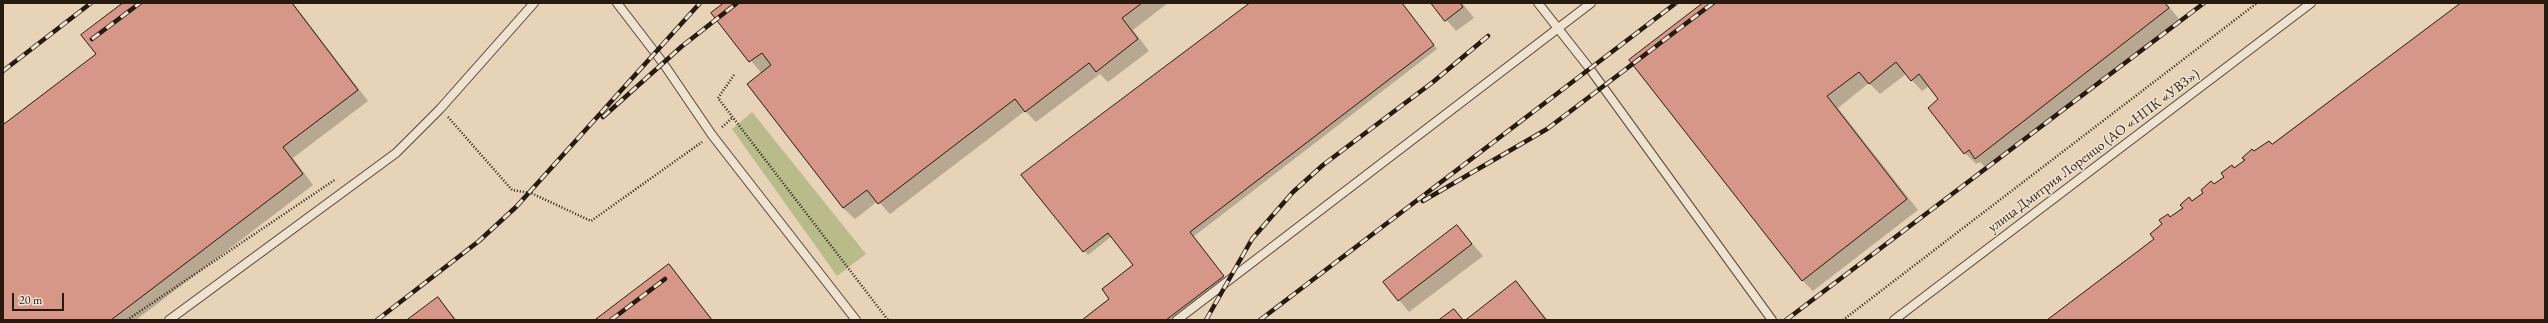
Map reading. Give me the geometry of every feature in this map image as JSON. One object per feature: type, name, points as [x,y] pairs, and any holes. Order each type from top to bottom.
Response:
[{"type":"lane","points":[[169,320],[396,153],[440,109],[534,3]]},
{"type":"lane","points":[[617,3],[663,63],[712,135],[856,320]]},
{"type":"lane","points":[[1538,3],[1590,69],[1772,320]]},
{"type":"lane","points":[[1177,320],[1591,3]]},
{"type":"lane","name":"улица Дмитрия Лоренцо (АО «НПК «УВЗ»)","points":[[1894,320],[2311,3]]},
{"type":"path","points":[[1843,320],[2257,3]]},
{"type":"path","points":[[734,75],[718,98],[888,320]]},
{"type":"path","points":[[440,109],[512,190],[531,192],[591,221],[712,135],[732,118]]},
{"type":"path","points":[[127,320],[342,175]]},
{"type":"green space","points":[[752,112],[866,254],[837,276],[732,129]]},
{"type":"building","points":[[123,3],[292,3],[358,90],[283,147],[303,174],[111,320],[3,320],[3,122],[4,124],[96,54],[81,35]]},
{"type":"building","points":[[724,3],[1142,3],[1122,18],[1138,39],[1096,72],[1089,63],[1025,112],[1015,99],[878,204],[867,190],[843,208],[747,84],[771,65],[762,53],[749,62],[711,13]]},
{"type":"building","points":[[1250,3],[1402,3],[1434,45],[1190,232],[1224,276],[1166,320],[1082,320],[1109,299],[1102,289],[1133,265],[1108,233],[1083,252],[1021,175]]},
{"type":"building","points":[[1431,3],[1460,3],[1463,7],[1445,21]]},
{"type":"building","points":[[1703,3],[2165,3],[2169,8],[1975,159],[1969,150],[1964,154],[1928,108],[1938,99],[1919,74],[1911,81],[1896,62],[1869,84],[1859,72],[1827,96],[1907,199],[1802,281],[1629,60]]},
{"type":"building","points":[[2461,3],[2545,3],[2545,320],[2047,320],[2154,239],[2150,234],[2162,224],[2159,220],[2168,214],[2170,217],[2183,208],[2180,205],[2189,197],[2192,201],[2203,193],[2201,190],[2211,181],[2214,184],[2224,177],[2221,173],[2232,165],[2234,168],[2245,160],[2242,158],[2252,149],[2254,151],[2269,141],[2272,144]]},
{"type":"building","points":[[1457,225],[1472,244],[1398,301],[1383,282]]},
{"type":"building","points":[[669,264],[712,320],[595,320]]},
{"type":"building","points":[[1516,281],[1546,320],[1466,320]]},
{"type":"building","points":[[438,297],[455,320],[407,320]]},
{"type":"building","points":[[1454,309],[1463,320],[1439,320]]},
{"type":"railway","points":[[3,71],[91,3]]},
{"type":"railway","points":[[92,39],[140,3]]},
{"type":"railway","points":[[377,320],[479,241],[516,207],[700,3]]},
{"type":"railway","points":[[603,117],[681,47],[737,3]]},
{"type":"railway","points":[[1260,320],[1676,3]]},
{"type":"railway","points":[[1423,201],[1547,129],[1713,3]]},
{"type":"railway","points":[[1786,320],[2204,3]]},
{"type":"railway","points":[[1206,320],[1252,239],[1293,192],[1323,165],[1433,82],[1488,36]]},
{"type":"railway","points":[[611,320],[665,279]]}]
